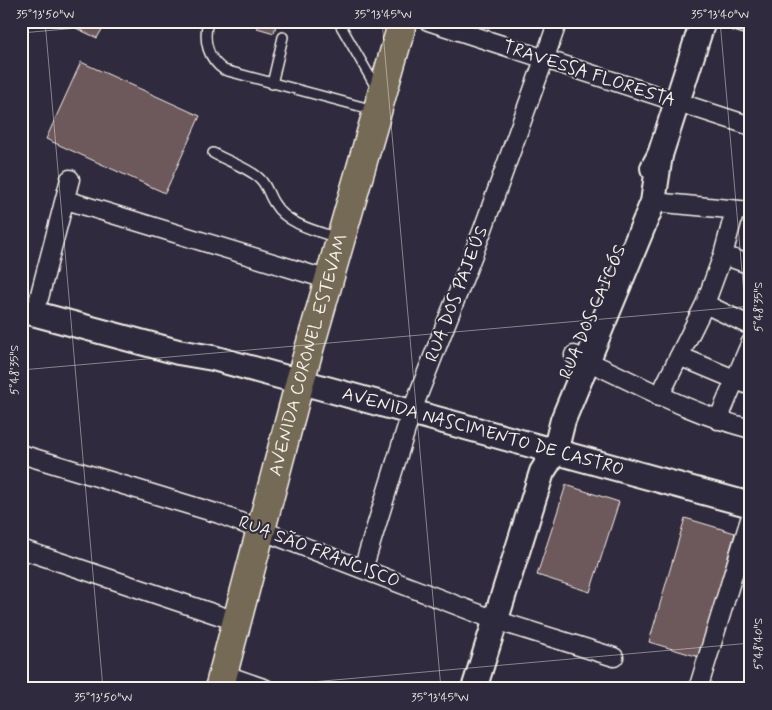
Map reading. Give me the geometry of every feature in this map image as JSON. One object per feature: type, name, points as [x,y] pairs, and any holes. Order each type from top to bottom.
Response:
[{"type":"main road","name":"AVENIDA CORONEL ESTEVAM","points":[[221,681],[300,381],[403,21]]},
{"type":"street","name":"TRAVESSA FLORESTA","points":[[428,21],[751,126]]},
{"type":"street","name":"RUA DOS PAJEÚS","points":[[363,569],[411,413],[483,229],[558,21]]},
{"type":"street","name":"RUA DOS CAICÓS","points":[[581,358],[652,202],[660,155],[703,21]]},
{"type":"street","points":[[735,21],[751,26]]},
{"type":"street","name":"RUA DOS CAICÓS","points":[[474,689],[548,450],[563,420],[581,358],[647,178],[660,155]]},
{"type":"street","points":[[27,300],[66,200],[70,180]]},
{"type":"street","points":[[66,200],[328,280]]},
{"type":"street","points":[[652,202],[743,210],[723,255],[705,304],[659,397]]},
{"type":"street","points":[[723,255],[751,265]]},
{"type":"street","name":"AVENIDA NASCIMENTO DE CASTRO","points":[[27,300],[158,331],[184,341],[213,358],[751,505]]},
{"type":"street","points":[[705,304],[751,326]]},
{"type":"street","points":[[718,420],[743,383],[751,342]]},
{"type":"street","points":[[679,356],[743,383]]},
{"type":"street","points":[[581,358],[659,397],[718,420],[751,429]]},
{"type":"street","name":"RUA SÃO FRANCISCO","points":[[21,454],[219,514],[495,620],[614,657]]},
{"type":"street","points":[[698,689],[751,516]]},
{"type":"street","points":[[21,549],[236,621]]},
{"type":"street","points":[[221,681],[266,689]]},
{"type":"lane","points":[[208,21],[206,31],[210,55],[216,64],[238,75],[272,84],[379,103]]},
{"type":"lane","points":[[338,21],[379,103]]},
{"type":"lane","points":[[272,84],[284,37]]},
{"type":"lane","points":[[213,153],[257,176],[264,182],[273,203],[281,212],[308,229],[340,239]]},
{"type":"building","points":[[61,21],[80,21],[95,28],[98,21],[107,21],[97,38]]},
{"type":"building","points":[[259,21],[277,21],[274,33],[257,28]]},
{"type":"building","points":[[81,62],[200,116],[165,193],[46,139]]},
{"type":"building","points":[[566,485],[619,502],[590,592],[537,575]]},
{"type":"building","points":[[685,518],[735,533],[699,657],[649,642]]}]
